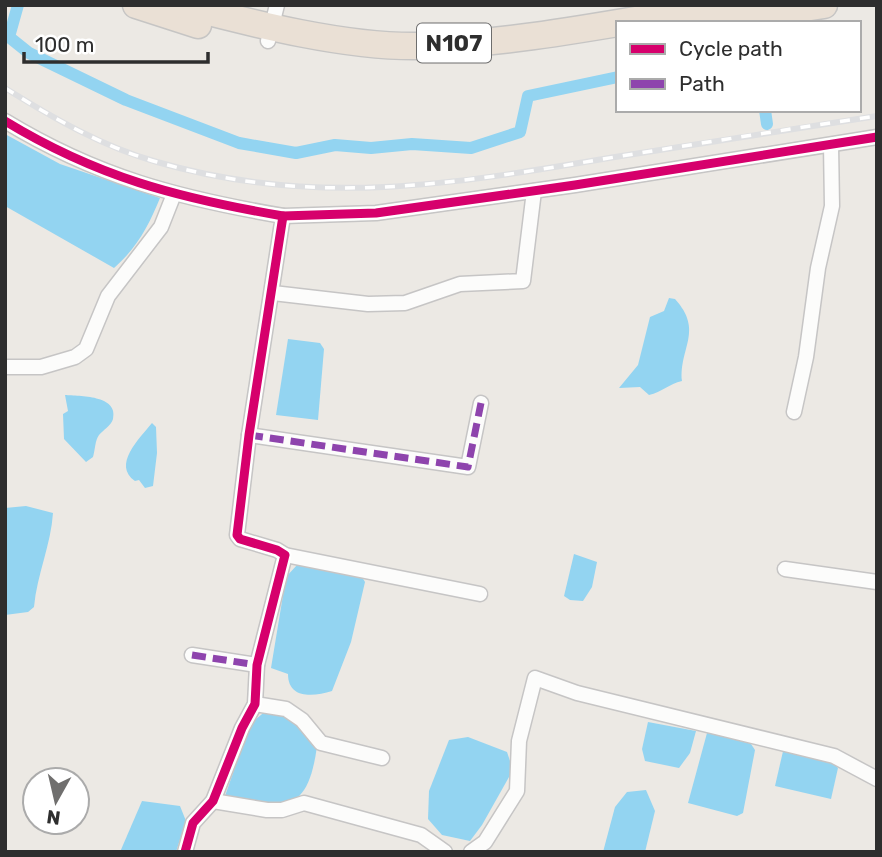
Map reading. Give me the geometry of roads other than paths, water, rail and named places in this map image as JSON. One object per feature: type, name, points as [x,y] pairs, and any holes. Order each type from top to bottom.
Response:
[{"type":"highway","name":"N107","points":[[136,5],[216,30],[272,24],[359,59],[421,62],[482,57],[616,34]]},
{"type":"highway","name":"N107","points":[[182,5],[358,41],[421,46],[522,36],[616,22]]},
{"type":"highway","name":"N107","points":[[621,21],[727,5]]},
{"type":"highway","points":[[718,21],[824,5]]},
{"type":"street","points":[[5,121],[52,150],[124,180],[174,194],[283,216],[376,213],[877,137]]},
{"type":"street","points":[[794,412],[806,357],[818,268],[832,205],[831,145]]},
{"type":"street","points":[[273,293],[368,304],[405,303],[460,284],[523,281],[534,191]]},
{"type":"street","points":[[5,367],[41,367],[75,357],[86,348],[108,296],[161,227],[174,194]]},
{"type":"street","points":[[283,216],[249,435],[237,535],[240,539],[285,555],[480,594]]},
{"type":"street","points":[[249,435],[468,467],[481,403]]},
{"type":"street","points":[[185,852],[193,823],[213,801],[242,728],[255,704],[257,665],[285,555]]},
{"type":"street","points":[[785,569],[877,582]]},
{"type":"street","points":[[192,656],[257,665]]},
{"type":"street","points":[[471,852],[485,842],[517,791],[519,741],[535,678],[577,693],[834,756],[877,779]]},
{"type":"street","points":[[255,704],[286,709],[302,720],[321,743],[382,758]]},
{"type":"street","points":[[213,801],[267,810],[282,810],[304,803],[421,835],[445,852]]},
{"type":"water","points":[[5,134],[60,164],[160,198],[142,236],[114,268],[5,206]]},
{"type":"water","points":[[669,298],[675,299],[684,310],[688,321],[682,381],[649,395],[640,387],[619,388],[638,365],[650,317],[664,311]]},
{"type":"water","points":[[288,339],[320,343],[324,349],[318,420],[276,415]]},
{"type":"water","points":[[65,395],[96,398],[110,405],[113,411],[112,421],[98,437],[93,457],[86,462],[64,439],[63,414],[68,411]]},
{"type":"water","points":[[152,423],[156,427],[157,453],[153,486],[145,488],[139,480],[135,481],[129,475],[126,467],[130,452]]},
{"type":"water","points":[[26,506],[53,513],[50,537],[34,607],[28,612],[5,615],[5,508]]},
{"type":"water","points":[[574,554],[597,562],[592,587],[583,601],[570,600],[564,596]]},
{"type":"water","points":[[297,565],[321,565],[362,577],[365,582],[351,642],[332,691],[325,693],[310,695],[297,692],[289,682],[288,674],[271,668],[286,577]]},
{"type":"water","points":[[268,709],[297,722],[317,746],[307,785],[299,796],[277,805],[225,796],[250,724]]},
{"type":"water","points":[[648,722],[696,731],[690,753],[679,768],[645,761],[642,749]]},
{"type":"water","points":[[707,733],[749,741],[755,750],[743,813],[737,816],[688,803]]},
{"type":"water","points":[[468,737],[507,752],[513,770],[470,841],[442,835],[428,819],[429,791],[449,740]]},
{"type":"water","points":[[784,747],[831,761],[838,768],[831,799],[775,786]]},
{"type":"water","points":[[646,790],[655,811],[645,852],[603,852],[615,807],[627,792]]},
{"type":"water","points":[[142,801],[180,806],[186,821],[176,852],[120,852]]},
{"type":"waterway","points":[[18,5],[9,37],[29,53],[126,100],[239,143],[296,153],[335,145],[371,148],[412,144],[471,148],[520,132],[528,96],[616,77]]},
{"type":"waterway","points":[[765,112],[767,124]]},
{"type":"railway","points":[[5,88],[79,131],[137,156],[216,176],[330,188],[386,187],[498,176],[877,116]]}]
